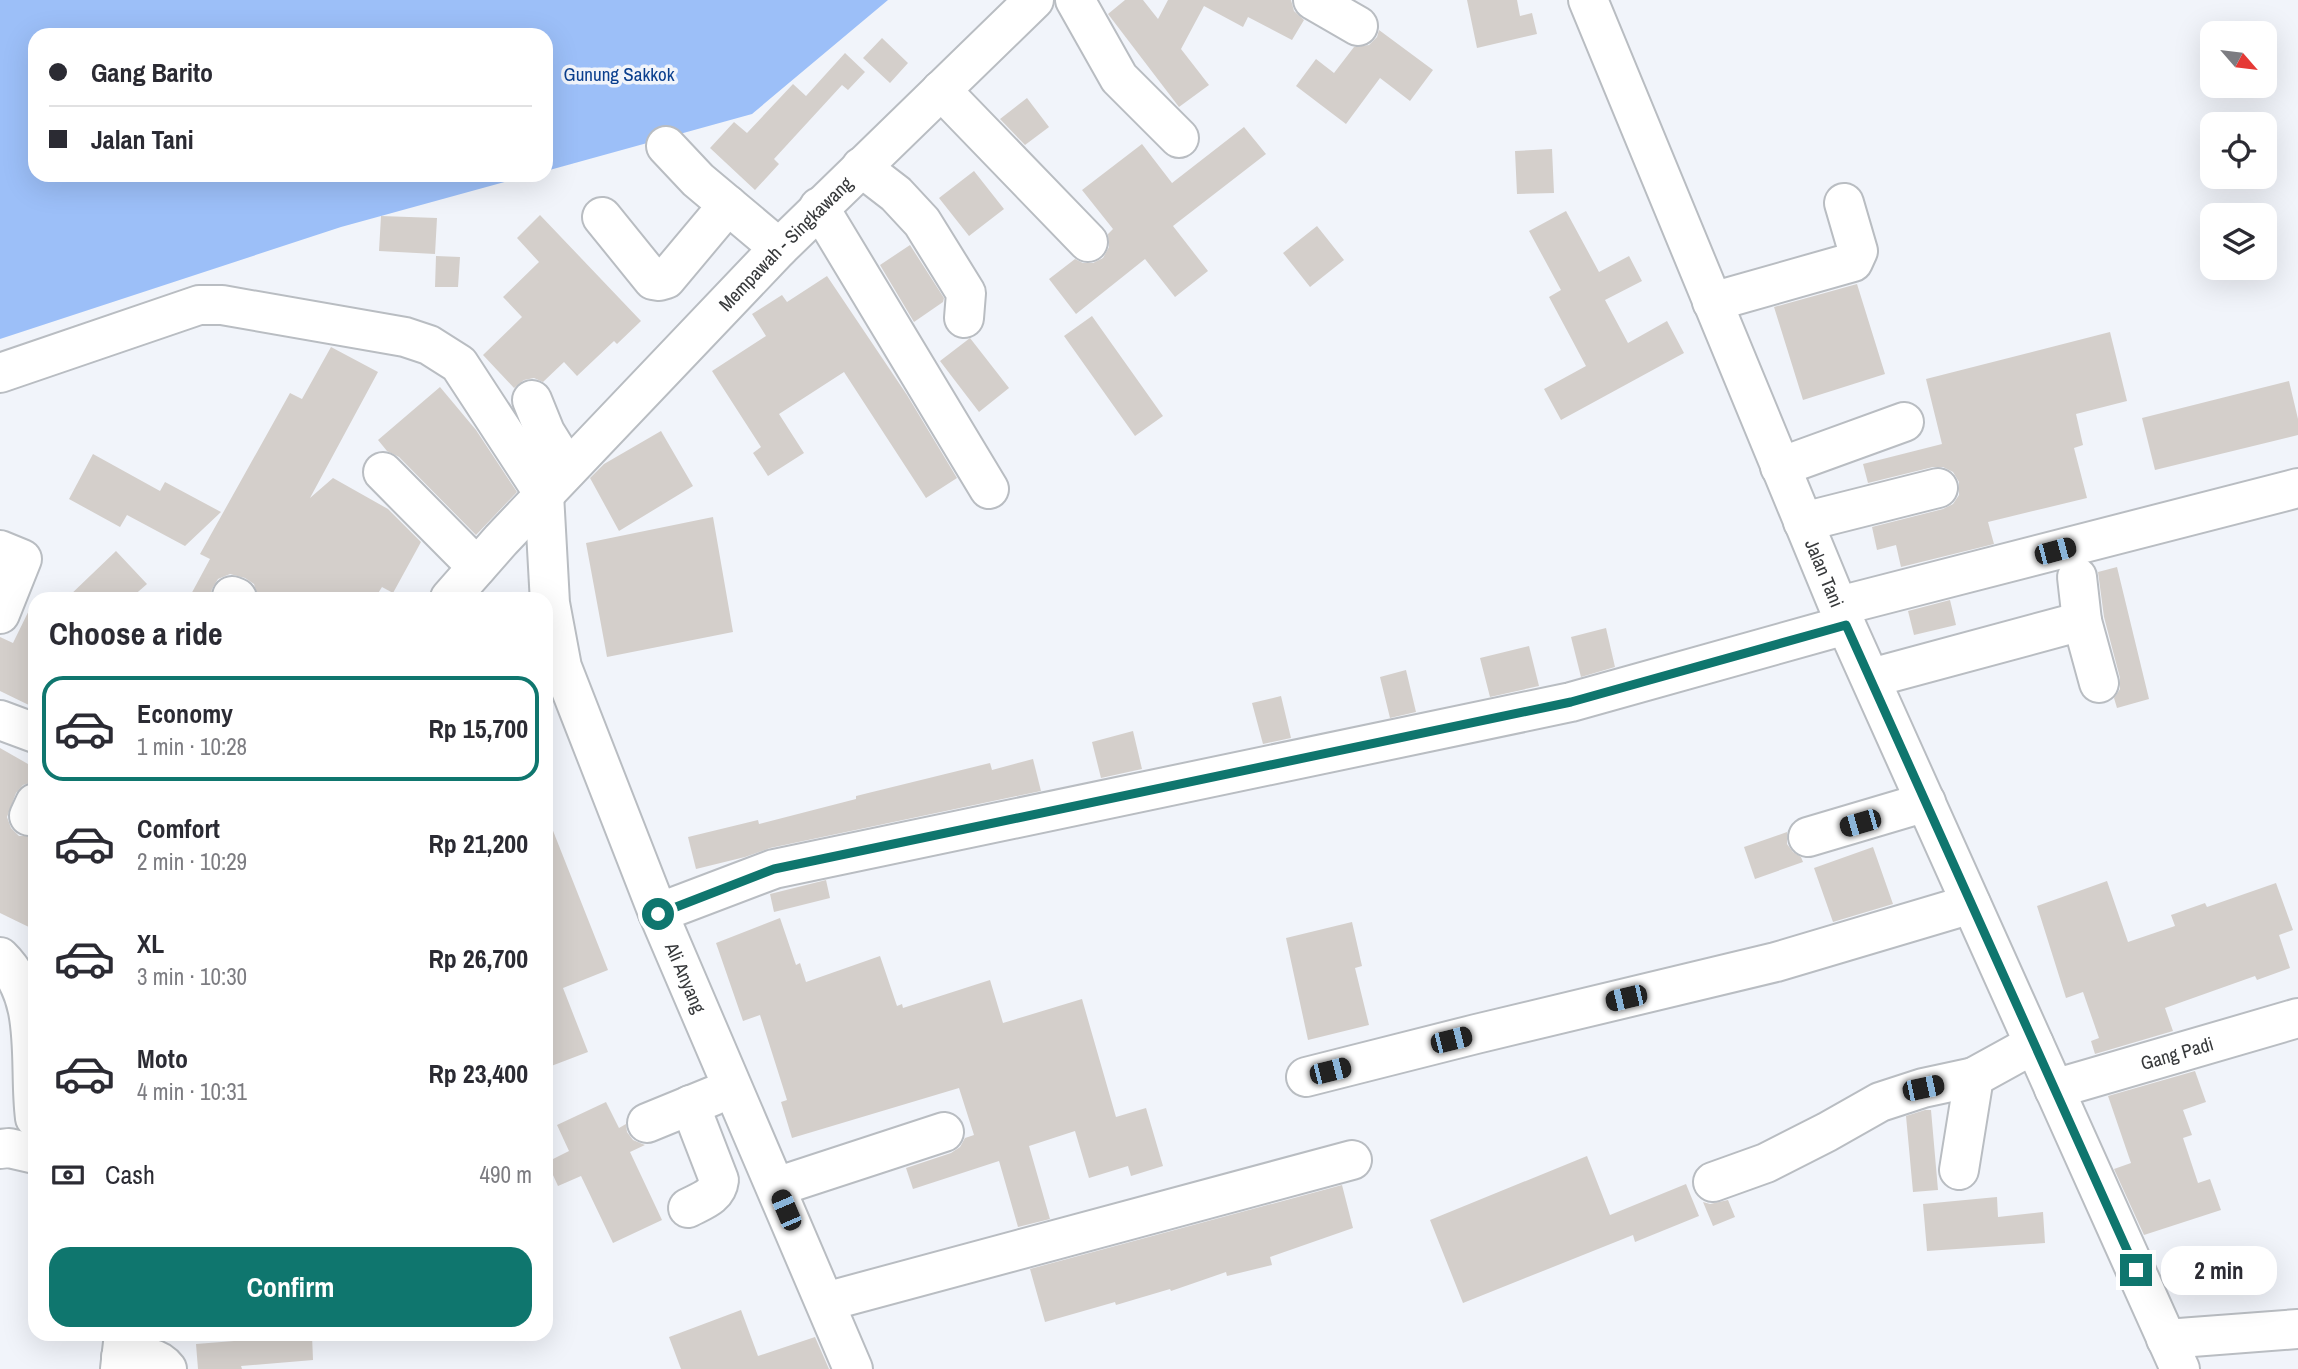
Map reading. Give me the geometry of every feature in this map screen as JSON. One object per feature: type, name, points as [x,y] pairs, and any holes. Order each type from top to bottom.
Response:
[{"type":"main road","name":"Mempawah - Singkawang","points":[[455,592],[556,482],[819,207],[1034,0]]},
{"type":"main road","points":[[1075,0],[1119,78],[1179,138]]},
{"type":"main road","points":[[1313,0],[1358,26]]},
{"type":"main road","name":"Jalan Tani","points":[[1588,0],[1802,522],[2173,1354]]},
{"type":"main road","points":[[941,90],[1088,242]]},
{"type":"main road","points":[[666,146],[698,180],[779,248]]},
{"type":"main road","points":[[861,167],[896,194],[922,222],[966,293],[964,318]]},
{"type":"main road","points":[[1712,302],[1853,262],[1858,251],[1844,203]]},
{"type":"main road","points":[[602,216],[653,280],[659,281],[666,279],[728,205]]},
{"type":"main road","points":[[819,207],[989,489]]},
{"type":"main road","points":[[0,373],[199,305],[222,305],[405,337],[429,345],[458,364],[556,482]]},
{"type":"main road","points":[[532,400],[545,432],[556,482]]},
{"type":"main road","points":[[1780,467],[1904,422]]},
{"type":"main road","points":[[383,472],[477,567]]},
{"type":"main road","name":"Ali Anyang","points":[[551,592],[556,482]]},
{"type":"main road","points":[[1802,522],[1938,488]]},
{"type":"main road","points":[[658,914],[774,869],[1571,702],[1843,616],[2298,488]]},
{"type":"main road","points":[[0,550],[22,559],[0,614]]},
{"type":"main road","points":[[2077,577],[2082,621],[2099,683]]},
{"type":"main road","points":[[1871,678],[2082,621]]},
{"type":"main road","name":"Ali Anyang","points":[[553,636],[557,680],[853,1369]]},
{"type":"main road","points":[[0,720],[28,730]]},
{"type":"main road","points":[[1808,838],[1926,802]]},
{"type":"main road","points":[[1306,1077],[1776,962],[1972,905]]},
{"type":"main road","points":[[0,957],[13,969],[26,997],[28,1009]]},
{"type":"main road","name":"Gang Padi","points":[[2054,1088],[2298,1018]]},
{"type":"main road","points":[[1713,1182],[1766,1163],[1880,1102],[1923,1088],[1974,1077],[2034,1044]]},
{"type":"main road","points":[[22,1096],[28,1051]]},
{"type":"main road","points":[[1959,1170],[1974,1077]]},
{"type":"main road","points":[[647,1123],[734,1087]]},
{"type":"main road","points":[[688,1208],[711,1196],[718,1188],[719,1180],[690,1105]]},
{"type":"main road","points":[[776,1186],[944,1132]]},
{"type":"main road","points":[[0,1149],[28,1152]]},
{"type":"main road","points":[[825,1302],[1352,1160]]},
{"type":"main road","points":[[2173,1354],[2298,1329]]},
{"type":"main road","points":[[122,1353],[152,1357],[167,1369]]},
{"type":"green space","name":"Gunung Sakkok","points":[[0,0],[888,0],[752,114],[553,169],[553,28],[28,28],[28,182],[505,182],[341,227],[0,339]]},
{"type":"building","points":[[1125,0],[1143,0],[1158,19],[1168,0],[1291,0],[1294,11],[1304,20],[1292,40],[1248,17],[1243,27],[1204,6],[1181,49],[1209,85],[1179,107],[1108,14]]},
{"type":"building","points":[[1467,0],[1517,0],[1520,16],[1532,13],[1537,34],[1477,48]]},
{"type":"building","points":[[1379,30],[1433,70],[1410,101],[1380,78],[1346,124],[1296,86],[1316,59],[1334,73],[1354,47],[1369,45],[1377,37]]},
{"type":"building","points":[[882,38],[908,63],[890,83],[863,58]]},
{"type":"building","points":[[845,53],[865,72],[848,90],[842,85],[774,159],[779,164],[755,190],[710,148],[734,122],[747,133],[793,84],[806,96]]},
{"type":"building","points":[[1027,98],[1049,127],[1025,145],[1000,119]]},
{"type":"building","points":[[1244,127],[1266,154],[1173,226],[1208,271],[1175,297],[1145,259],[1076,314],[1049,279],[1075,259],[1083,263],[1093,263],[1103,258],[1109,247],[1108,234],[1113,229],[1082,190],[1142,144],[1172,183]]},
{"type":"building","points":[[1552,149],[1554,193],[1517,194],[1515,151]]},
{"type":"building","points":[[974,171],[1004,209],[969,236],[939,198]]},
{"type":"building","points":[[1566,211],[1599,272],[1629,256],[1642,281],[1605,300],[1628,343],[1667,321],[1684,353],[1561,420],[1544,389],[1586,366],[1549,297],[1561,290],[1529,231]]},
{"type":"building","points":[[540,215],[641,321],[617,344],[614,341],[577,376],[564,362],[543,382],[534,378],[524,380],[514,388],[483,355],[522,317],[503,297],[539,262],[517,238]]},
{"type":"building","points":[[381,216],[437,218],[435,254],[379,251]]},
{"type":"building","points":[[1317,226],[1344,260],[1310,287],[1283,253]]},
{"type":"building","points":[[910,245],[944,298],[943,302],[914,322],[880,265]]},
{"type":"building","points":[[436,256],[460,257],[458,287],[435,287]]},
{"type":"building","points":[[827,276],[907,395],[957,478],[926,498],[844,372],[779,414],[804,453],[768,476],[753,453],[761,447],[712,371],[766,336],[752,314],[782,295],[787,302]]},
{"type":"building","points":[[1857,284],[1885,374],[1803,400],[1774,307]]},
{"type":"building","points":[[1092,316],[1163,416],[1135,436],[1064,336]]},
{"type":"building","points":[[2110,332],[2127,401],[2076,414],[2083,445],[2074,448],[2087,498],[1988,522],[1994,544],[1901,567],[1896,545],[1877,550],[1872,527],[1943,509],[1953,504],[1959,495],[1959,482],[1953,472],[1943,467],[1868,483],[1863,464],[1942,444],[1926,379]]},
{"type":"building","points":[[970,338],[1009,388],[979,412],[940,361]]},
{"type":"building","points":[[331,347],[378,372],[310,498],[333,478],[388,509],[421,542],[394,592],[382,587],[379,592],[256,592],[254,584],[230,574],[218,579],[211,592],[192,592],[210,559],[200,554],[290,393],[302,399]]},
{"type":"building","points":[[2289,381],[2298,419],[2298,435],[2155,470],[2142,418]]},
{"type":"building","points":[[440,387],[476,430],[517,492],[476,535],[399,457],[387,451],[378,440]]},
{"type":"building","points":[[661,431],[693,486],[619,531],[590,478],[604,464]]},
{"type":"building","points":[[93,454],[160,491],[165,482],[221,512],[185,546],[127,515],[120,527],[69,499]]},
{"type":"building","points":[[713,517],[733,632],[607,657],[586,543]]},
{"type":"building","points":[[116,551],[147,584],[138,592],[73,592]]},
{"type":"building","points":[[2117,567],[2149,699],[2117,708],[2114,698],[2120,689],[2120,678],[2104,617],[2098,572]]},
{"type":"building","points":[[1950,600],[1956,625],[1914,635],[1908,611]]},
{"type":"building","points":[[28,612],[28,705],[0,691],[0,637],[13,643]]},
{"type":"building","points":[[1606,628],[1615,667],[1581,677],[1571,637]]},
{"type":"building","points":[[1529,646],[1539,686],[1490,697],[1480,658]]},
{"type":"building","points":[[1406,670],[1416,712],[1390,718],[1380,677]]},
{"type":"building","points":[[1281,696],[1291,738],[1263,744],[1252,703]]},
{"type":"building","points":[[1133,731],[1142,769],[1101,778],[1092,742]]},
{"type":"building","points":[[0,748],[28,764],[28,783],[16,793],[7,817],[11,828],[19,836],[28,836],[28,927],[0,913]]},
{"type":"building","points":[[1033,759],[1041,791],[770,848],[696,869],[688,837],[758,820],[759,824],[856,799],[856,796],[990,763],[992,770]]},
{"type":"building","points":[[553,831],[608,970],[563,988],[588,1052],[553,1065]]},
{"type":"building","points":[[1787,832],[1787,844],[1803,862],[1755,879],[1744,847]]},
{"type":"building","points":[[1873,847],[1893,904],[1833,922],[1814,868]]},
{"type":"building","points":[[826,880],[830,898],[774,912],[770,894]]},
{"type":"building","points":[[2107,881],[2128,942],[2175,926],[2171,915],[2205,903],[2207,907],[2276,883],[2293,930],[2279,935],[2290,968],[2257,980],[2255,976],[2165,1008],[2173,1031],[2095,1054],[2091,1041],[2099,1038],[2083,992],[2066,998],[2037,906]]},
{"type":"building","points":[[780,918],[796,965],[800,963],[806,982],[880,956],[897,1006],[902,1004],[903,1008],[990,980],[1003,1023],[1082,999],[1116,1117],[1146,1108],[1163,1166],[1131,1176],[1128,1166],[1089,1178],[1075,1131],[1029,1146],[1050,1219],[1018,1227],[999,1161],[913,1189],[906,1168],[951,1153],[960,1147],[965,1138],[974,1135],[959,1088],[792,1138],[781,1102],[787,1100],[760,1015],[743,1021],[716,943]]},
{"type":"building","points":[[1352,922],[1362,966],[1355,968],[1369,1025],[1308,1040],[1286,938]]},
{"type":"building","points":[[2195,1071],[2206,1102],[2183,1110],[2192,1135],[2183,1138],[2198,1183],[2210,1179],[2221,1210],[2144,1235],[2114,1169],[2131,1163],[2108,1096]]},
{"type":"building","points":[[606,1102],[619,1128],[626,1124],[627,1132],[633,1140],[645,1145],[630,1152],[662,1220],[613,1243],[581,1176],[558,1186],[553,1175],[553,1159],[569,1151],[557,1125]]},
{"type":"building","points":[[1931,1110],[1938,1190],[1913,1192],[1906,1116]]},
{"type":"building","points":[[1587,1156],[1610,1215],[1686,1184],[1699,1216],[1635,1242],[1633,1235],[1463,1303],[1430,1220]]},
{"type":"building","points":[[1342,1185],[1353,1228],[1270,1257],[1272,1265],[1227,1276],[1226,1272],[1171,1291],[1170,1289],[1116,1305],[1115,1302],[1045,1322],[1030,1269]]},
{"type":"building","points":[[1997,1197],[1998,1217],[2043,1212],[2045,1243],[1927,1251],[1923,1204]]},
{"type":"building","points":[[1728,1200],[1735,1217],[1713,1226],[1703,1202],[1710,1204]]},
{"type":"building","points":[[741,1310],[758,1356],[815,1337],[829,1369],[681,1369],[669,1337]]},
{"type":"building","points":[[312,1341],[313,1360],[241,1366],[242,1369],[198,1369],[196,1344]]},
{"type":"route","points":[[658,914],[774,869],[1571,702],[1846,625],[2136,1270]]}]
